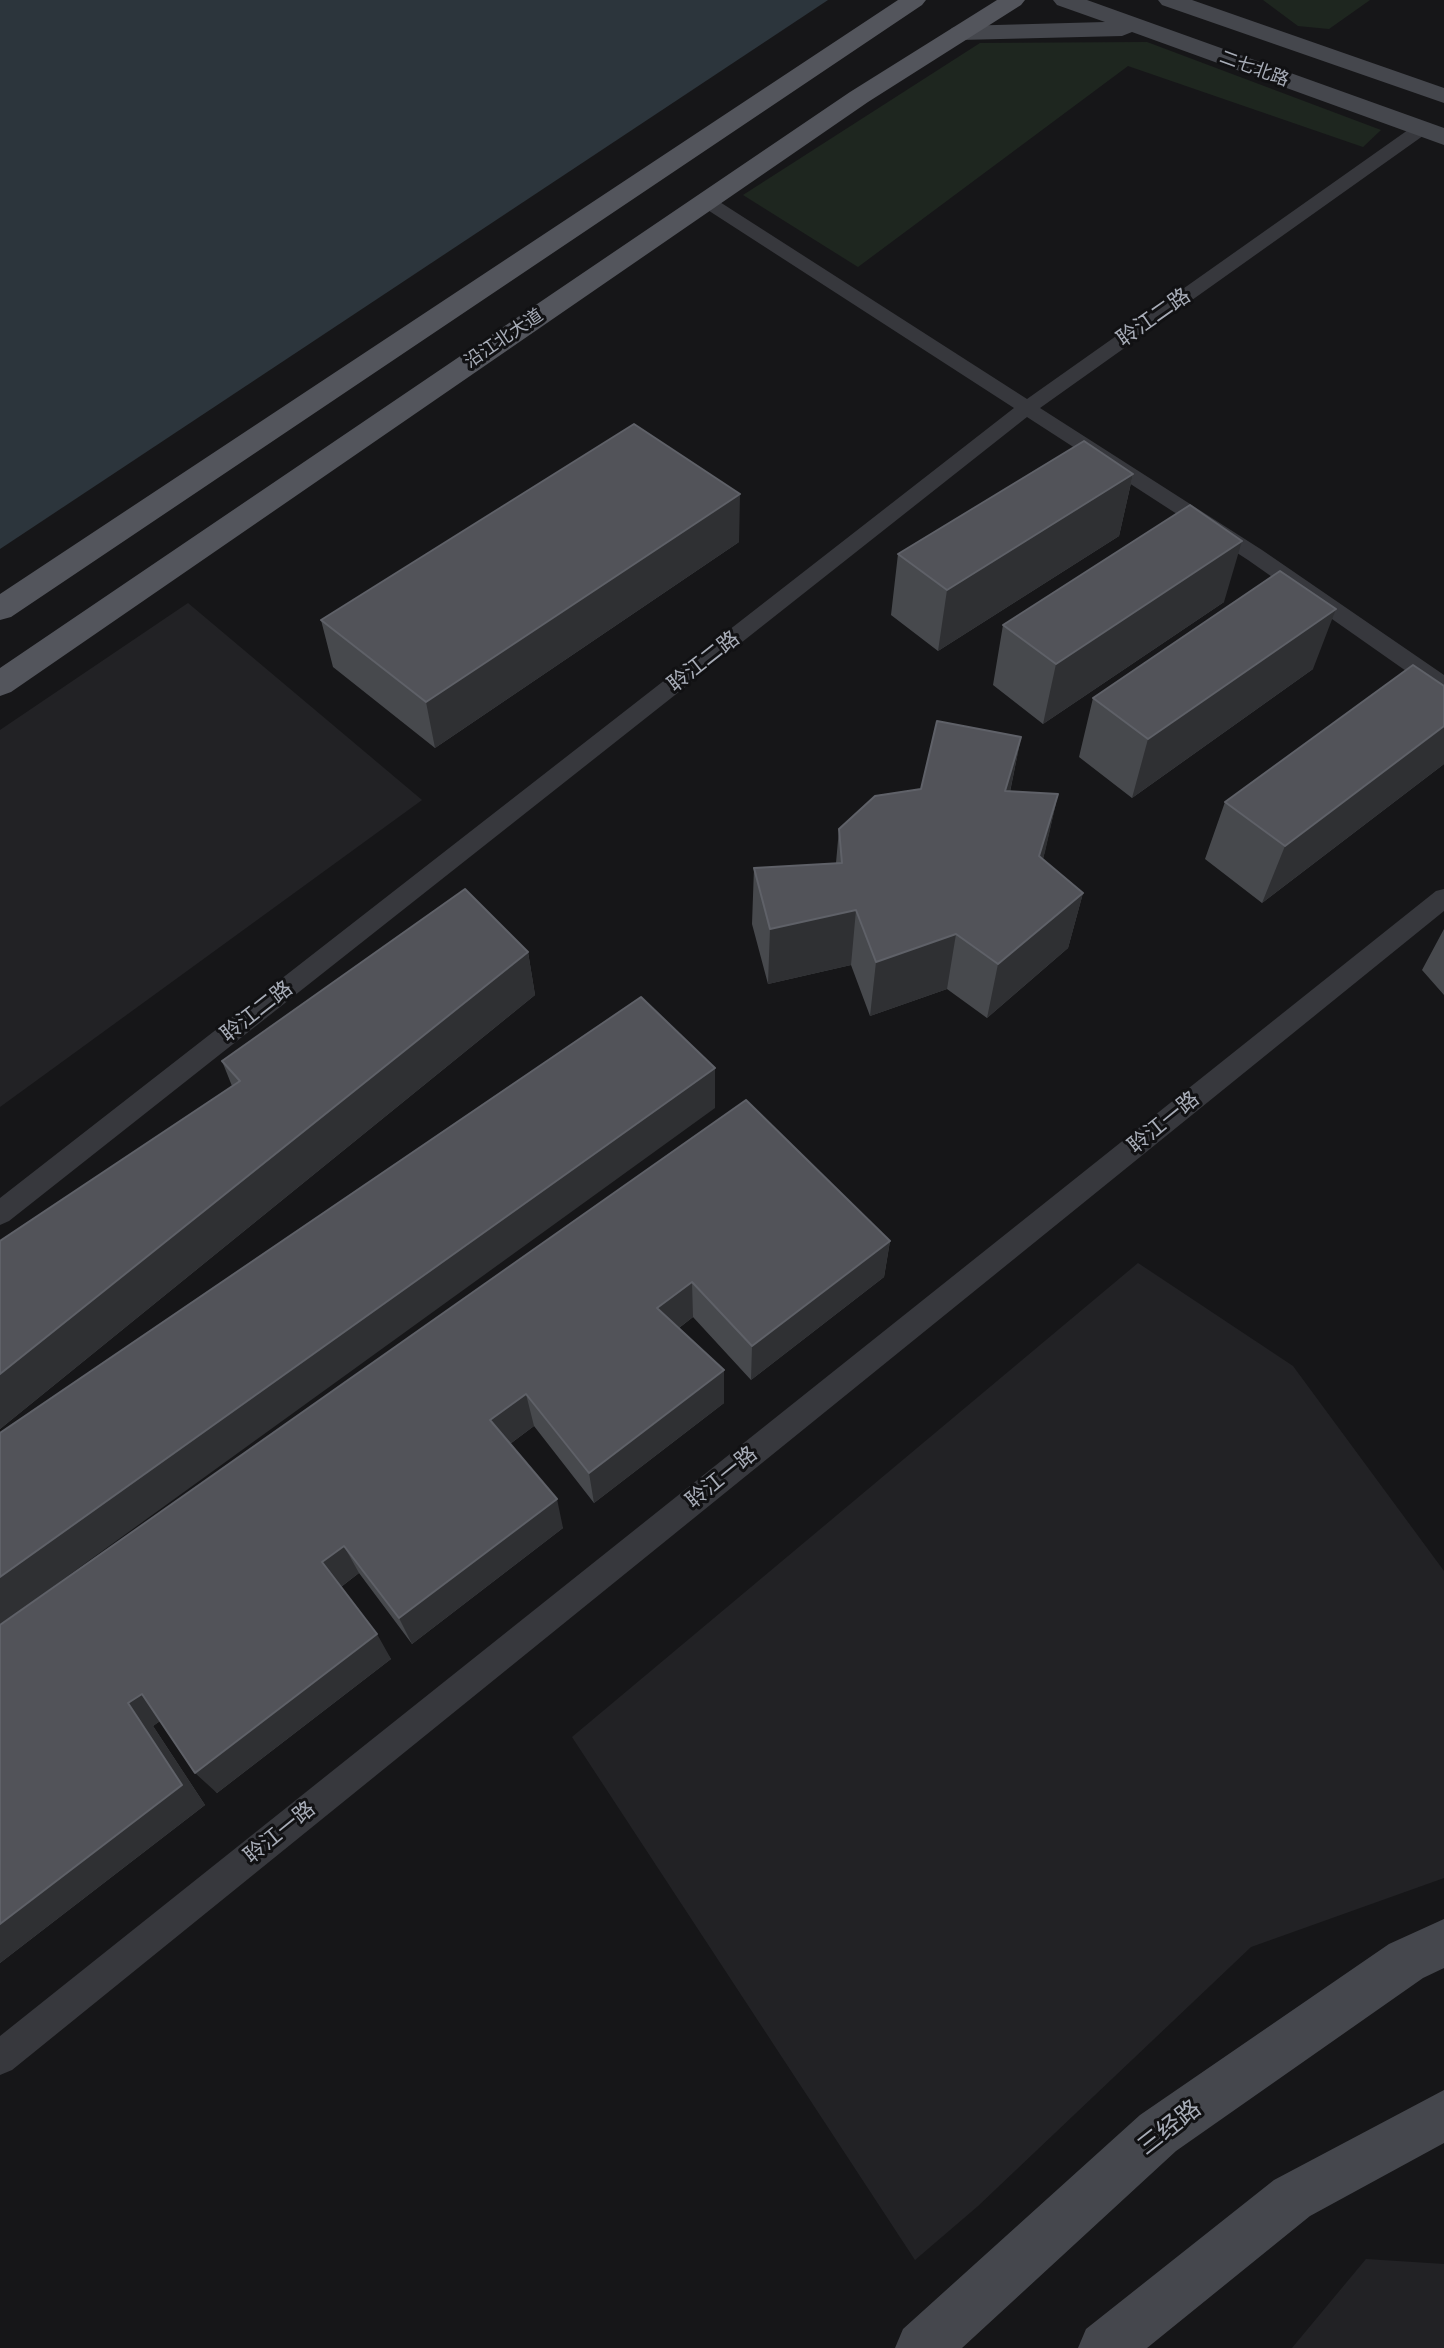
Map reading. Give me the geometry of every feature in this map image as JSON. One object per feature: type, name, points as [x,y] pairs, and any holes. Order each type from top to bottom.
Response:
[{"type":"main road","points":[[0,609],[914,0]]},
{"type":"main road","name":"沿江北大道","points":[[0,684],[859,97],[1013,0]]},
{"type":"main road","name":"二七北路","points":[[1065,0],[1433,133]]},
{"type":"main road","name":"二七北路","points":[[1170,0],[1444,96]]},
{"type":"main road","points":[[1221,0],[1248,27]]},
{"type":"main road","points":[[960,33],[1144,29]]},
{"type":"main road","name":"三经路","points":[[922,2348],[1158,2133],[1406,1961],[1444,1943]]},
{"type":"main road","points":[[1105,2348],[1292,2198],[1444,2115]]},
{"type":"lane","name":"聆江二路","points":[[0,1213],[1028,407],[1433,133]]},
{"type":"lane","points":[[706,201],[1255,555],[1444,686]]},
{"type":"lane","name":"聆江一路","points":[[0,2058],[1444,898]]},
{"type":"shaded area","points":[[0,0],[828,0],[0,549]]},
{"type":"shaded area","points":[[1263,0],[1370,0],[1329,29],[1298,26]]},
{"type":"shaded area","points":[[1147,42],[1381,130],[1363,147],[1128,66],[858,267],[743,195],[980,43]]},
{"type":"shaded area","points":[[188,603],[422,800],[0,1107],[0,730]]},
{"type":"shaded area","points":[[1138,1263],[1293,1366],[1444,1571],[1444,1878],[1251,1947],[978,2206],[915,2260],[572,1737]]},
{"type":"shaded area","points":[[1366,2259],[1444,2264],[1444,2348],[1292,2348]]},
{"type":"building","points":[[634,424],[740,494],[426,702],[321,620]]},
{"type":"building","points":[[1084,441],[1133,474],[947,590],[898,554]]},
{"type":"building","points":[[1190,505],[1242,541],[1056,664],[1003,625]]},
{"type":"building","points":[[1280,571],[1336,609],[1148,739],[1093,698]]},
{"type":"building","points":[[1413,665],[1444,686],[1444,726],[1285,846],[1225,802]]},
{"type":"building","points":[[937,721],[1021,737],[1005,791],[1058,794],[1039,856],[1083,893],[998,964],[956,934],[876,962],[856,910],[770,929],[754,868],[842,863],[839,829],[875,796],[921,789]]},
{"type":"building","points":[[465,889],[528,952],[0,1374],[0,1241],[240,1081],[222,1061]]},
{"type":"building","points":[[641,997],[715,1068],[0,1577],[0,1433]]},
{"type":"building","points":[[746,1100],[890,1241],[752,1346],[692,1282],[657,1308],[724,1370],[589,1473],[526,1394],[490,1420],[557,1499],[399,1618],[344,1546],[322,1562],[377,1634],[195,1773],[142,1694],[128,1703],[182,1785],[0,1924],[0,1625]]}]
